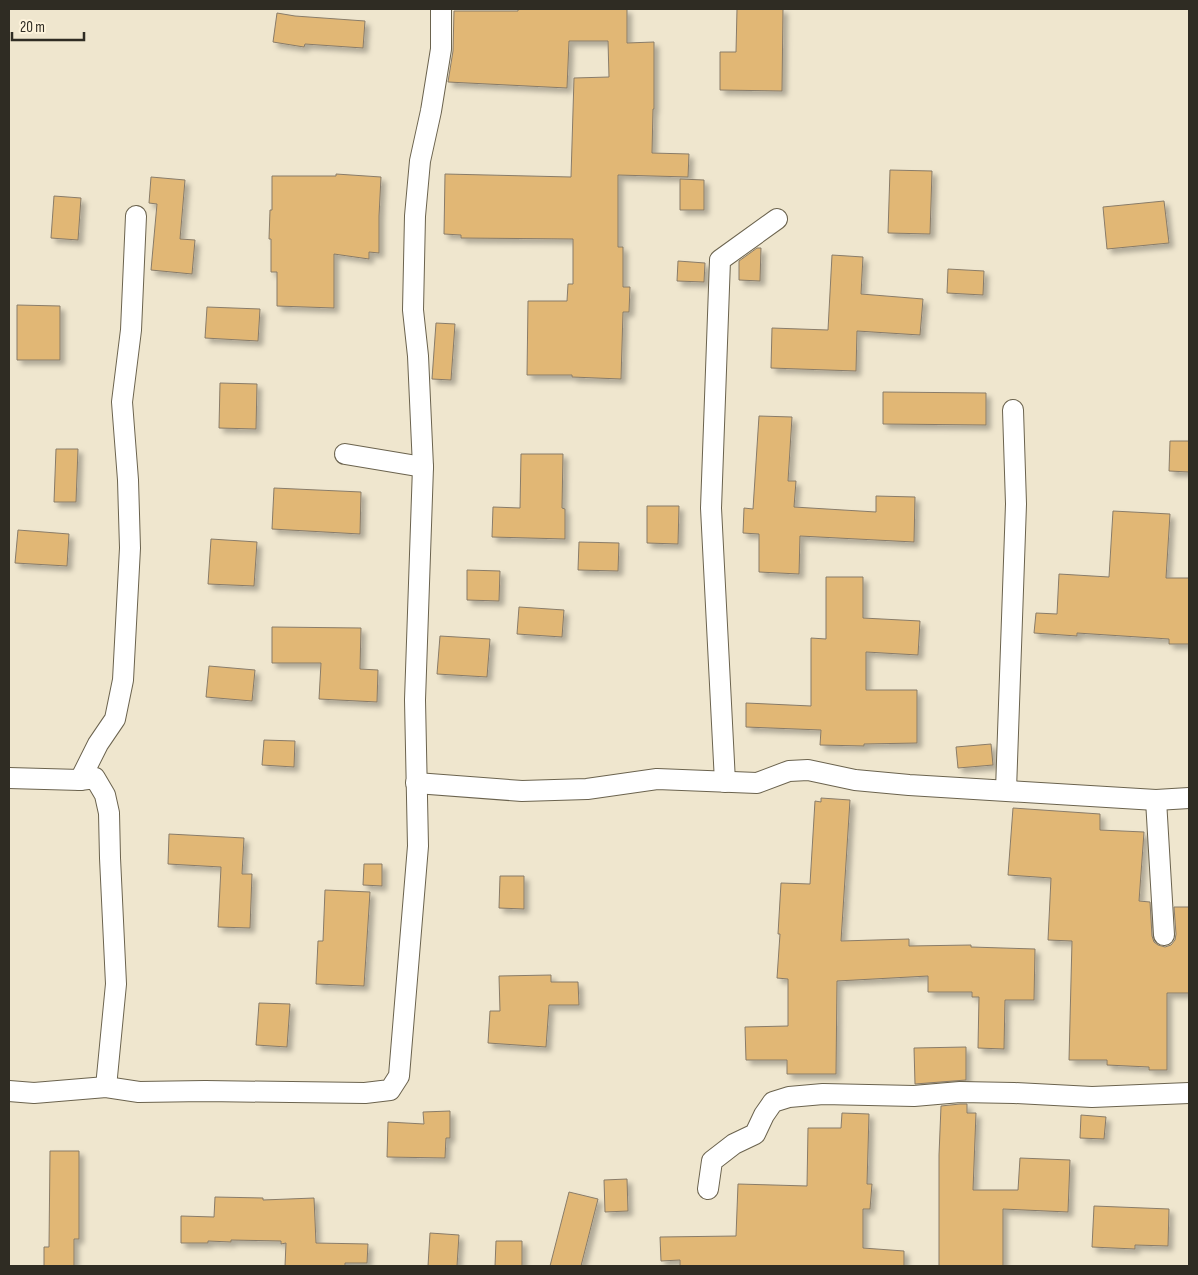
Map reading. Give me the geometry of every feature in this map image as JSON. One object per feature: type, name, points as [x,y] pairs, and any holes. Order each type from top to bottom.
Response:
[{"type":"street","points":[[9,1092],[34,1093],[106,1087],[139,1092],[364,1093],[390,1090],[399,1076],[418,846],[415,700],[423,467],[418,356],[413,310],[415,216],[420,161],[441,49],[441,9]]},
{"type":"street","points":[[80,780],[98,744],[115,719],[124,680],[130,548],[128,480],[122,402],[131,330],[136,216]]},
{"type":"street","points":[[725,782],[712,508],[720,260],[777,219]]},
{"type":"street","points":[[1006,790],[1016,504],[1013,410]]},
{"type":"street","points":[[345,454],[423,467]]},
{"type":"street","points":[[416,783],[522,791],[587,789],[657,779],[756,783],[789,772],[808,770],[855,780],[909,784],[1156,800],[1189,798]]},
{"type":"street","points":[[9,778],[80,780],[95,778],[105,795],[109,813],[116,984],[106,1087]]},
{"type":"street","points":[[1156,800],[1164,935]]},
{"type":"street","points":[[708,1188],[712,1161],[734,1144],[755,1134],[764,1114],[774,1102],[789,1097],[823,1094],[914,1096],[960,1092],[1092,1097],[1189,1094]]},
{"type":"building","points":[[518,9],[627,9],[627,43],[654,42],[652,153],[689,154],[688,177],[618,175],[618,247],[623,247],[623,287],[630,287],[629,312],[623,312],[621,379],[572,377],[572,375],[527,375],[528,301],[567,301],[568,284],[573,284],[573,239],[461,238],[461,235],[444,234],[445,174],[571,177],[574,78],[609,77],[608,41],[569,41],[567,88],[448,82],[453,51],[454,11],[518,11]]},
{"type":"building","points":[[737,9],[783,9],[782,91],[720,90],[720,52],[736,52]]},
{"type":"building","points":[[277,13],[365,21],[363,48],[305,44],[304,47],[273,42]]},
{"type":"building","points":[[890,170],[932,171],[930,234],[888,233]]},
{"type":"building","points":[[336,174],[381,177],[379,253],[369,252],[369,259],[334,254],[334,308],[277,306],[277,272],[271,272],[271,239],[269,239],[270,210],[272,210],[272,176],[336,176]]},
{"type":"building","points":[[151,177],[185,180],[180,239],[195,240],[192,274],[151,270],[157,204],[149,203]]},
{"type":"building","points":[[680,179],[704,180],[704,210],[680,210]]},
{"type":"building","points":[[54,196],[81,198],[78,240],[51,238]]},
{"type":"building","points":[[1164,201],[1169,243],[1107,249],[1103,207]]},
{"type":"building","points":[[757,248],[761,248],[760,281],[739,280],[739,261]]},
{"type":"building","points":[[832,255],[863,257],[861,294],[923,299],[920,335],[857,331],[856,371],[771,368],[772,328],[828,330]]},
{"type":"building","points":[[678,261],[705,263],[704,282],[677,281]]},
{"type":"building","points":[[948,269],[984,271],[983,295],[947,293]]},
{"type":"building","points":[[17,305],[60,306],[60,360],[17,360]]},
{"type":"building","points":[[207,307],[260,309],[258,341],[205,338]]},
{"type":"building","points":[[436,323],[455,324],[451,380],[432,379]]},
{"type":"building","points":[[220,383],[257,384],[256,429],[219,428]]},
{"type":"building","points":[[883,392],[986,393],[986,425],[883,424]]},
{"type":"building","points":[[759,416],[792,417],[788,481],[796,481],[794,507],[876,512],[876,496],[915,497],[914,542],[800,536],[799,574],[759,572],[759,534],[743,533],[744,508],[753,509]]},
{"type":"building","points":[[1170,441],[1189,441],[1189,472],[1169,471]]},
{"type":"building","points":[[56,449],[78,449],[76,502],[54,502]]},
{"type":"building","points":[[521,454],[563,454],[562,508],[565,509],[565,539],[492,537],[493,507],[520,508]]},
{"type":"building","points":[[274,488],[361,492],[360,534],[272,529]]},
{"type":"building","points":[[647,506],[679,506],[678,544],[647,543]]},
{"type":"building","points":[[1113,511],[1170,514],[1166,578],[1189,578],[1189,644],[1169,644],[1169,639],[1077,633],[1077,636],[1034,633],[1036,613],[1057,614],[1059,574],[1109,577]]},
{"type":"building","points":[[18,530],[69,534],[67,566],[15,563]]},
{"type":"building","points":[[211,539],[257,542],[254,586],[208,584]]},
{"type":"building","points":[[579,542],[619,543],[618,571],[578,570]]},
{"type":"building","points":[[467,570],[500,571],[499,601],[467,600]]},
{"type":"building","points":[[826,577],[863,577],[863,618],[920,621],[918,655],[866,652],[866,690],[917,690],[917,743],[864,744],[864,746],[820,745],[821,730],[746,727],[746,703],[811,706],[811,638],[826,639]]},
{"type":"building","points":[[519,607],[564,610],[562,637],[517,634]]},
{"type":"building","points":[[272,627],[361,628],[360,669],[378,670],[377,702],[319,699],[321,663],[272,663]]},
{"type":"building","points":[[440,636],[490,639],[487,677],[437,674]]},
{"type":"building","points":[[209,666],[255,670],[252,701],[206,697]]},
{"type":"building","points":[[264,740],[295,741],[294,767],[262,765]]},
{"type":"building","points":[[991,744],[993,765],[958,768],[956,747]]},
{"type":"building","points":[[821,798],[850,800],[841,941],[909,939],[909,946],[971,945],[971,947],[1035,949],[1034,1000],[1005,1000],[1004,1049],[978,1048],[979,997],[972,997],[972,992],[928,992],[928,976],[837,981],[836,1074],[787,1074],[787,1060],[746,1060],[745,1027],[788,1026],[788,979],[777,978],[781,883],[810,884],[815,801],[821,802]]},
{"type":"building","points":[[1013,808],[1100,814],[1100,830],[1144,832],[1139,901],[1150,902],[1152,936],[1154,942],[1158,945],[1165,947],[1171,945],[1175,940],[1174,907],[1189,907],[1189,993],[1167,993],[1167,1070],[1107,1065],[1107,1060],[1069,1060],[1072,941],[1048,940],[1051,878],[1008,875]]},
{"type":"building","points":[[169,834],[244,838],[242,874],[252,874],[250,928],[218,927],[221,867],[168,864]]},
{"type":"building","points":[[364,864],[382,864],[382,886],[363,885]]},
{"type":"building","points":[[500,876],[524,876],[524,909],[499,908]]},
{"type":"building","points":[[325,890],[370,892],[364,986],[316,984],[318,941],[323,941]]},
{"type":"building","points":[[551,975],[551,982],[578,982],[579,1005],[549,1005],[546,1047],[488,1043],[490,1011],[500,1011],[499,976]]},
{"type":"building","points":[[259,1003],[290,1004],[287,1047],[256,1045]]},
{"type":"building","points":[[966,1047],[966,1080],[915,1084],[914,1048]]},
{"type":"building","points":[[967,1104],[967,1113],[976,1113],[973,1190],[1018,1190],[1020,1158],[1070,1160],[1068,1212],[1003,1209],[1003,1266],[939,1266],[941,1106]]},
{"type":"building","points":[[450,1111],[450,1138],[446,1138],[445,1158],[387,1157],[388,1122],[424,1124],[423,1112]]},
{"type":"building","points":[[842,1113],[869,1114],[867,1184],[872,1184],[870,1209],[863,1209],[863,1248],[904,1251],[904,1266],[680,1266],[680,1260],[661,1261],[660,1237],[736,1236],[738,1184],[807,1186],[808,1128],[841,1128]]},
{"type":"building","points":[[1081,1115],[1106,1117],[1104,1139],[1080,1138]]},
{"type":"building","points":[[50,1151],[79,1151],[79,1239],[74,1239],[74,1266],[44,1266],[44,1247],[49,1247]]},
{"type":"building","points":[[627,1179],[628,1211],[605,1212],[604,1180]]},
{"type":"building","points":[[569,1192],[598,1199],[581,1266],[550,1266]]},
{"type":"building","points":[[215,1197],[263,1198],[263,1200],[314,1198],[316,1243],[368,1244],[367,1263],[345,1263],[345,1266],[285,1266],[286,1243],[281,1244],[281,1241],[231,1240],[231,1242],[181,1243],[181,1216],[214,1217]]},
{"type":"building","points":[[1094,1206],[1169,1209],[1168,1246],[1135,1245],[1135,1249],[1092,1247]]},
{"type":"building","points":[[430,1233],[459,1235],[457,1266],[428,1266]]},
{"type":"building","points":[[496,1241],[522,1241],[522,1266],[495,1266]]}]
